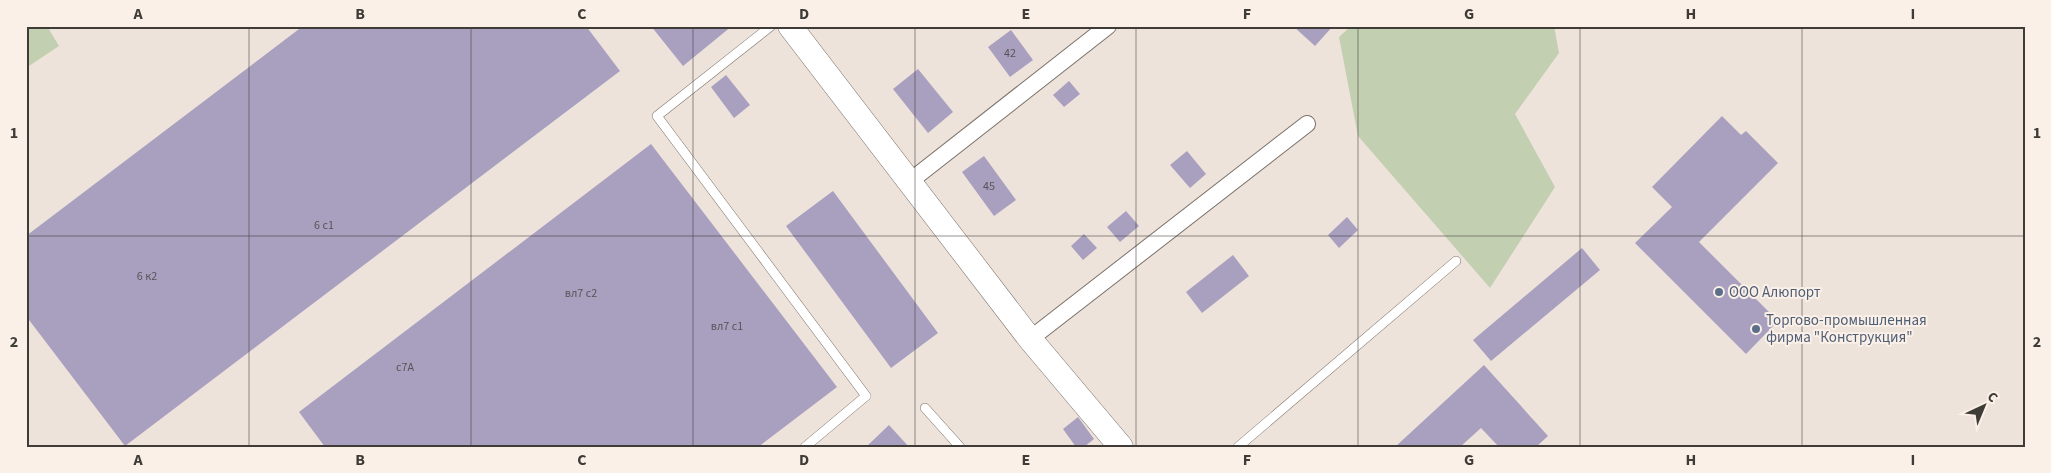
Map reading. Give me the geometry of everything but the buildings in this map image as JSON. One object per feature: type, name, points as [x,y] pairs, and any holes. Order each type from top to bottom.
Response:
[{"type":"street","points":[[790,26],[1030,338],[1114,443]]},
{"type":"street","points":[[909,182],[1108,26]]},
{"type":"street","points":[[1030,338],[1307,124]]},
{"type":"lane","points":[[772,26],[657,116],[866,396],[805,447]]},
{"type":"lane","points":[[1238,447],[1456,261]]},
{"type":"lane","points":[[925,408],[960,447]]},
{"type":"green space","points":[[26,26],[47,26],[59,46],[26,68]]},
{"type":"green space","points":[[1351,26],[1554,26],[1559,53],[1515,114],[1555,187],[1490,288],[1358,136],[1339,37]]},
{"type":"place","name":"ООО Алюпорт","points":[[1719,292]]},
{"type":"place","name":"Торгово-промышленная фирма \"Конструкция\"","points":[[1756,329]]}]
